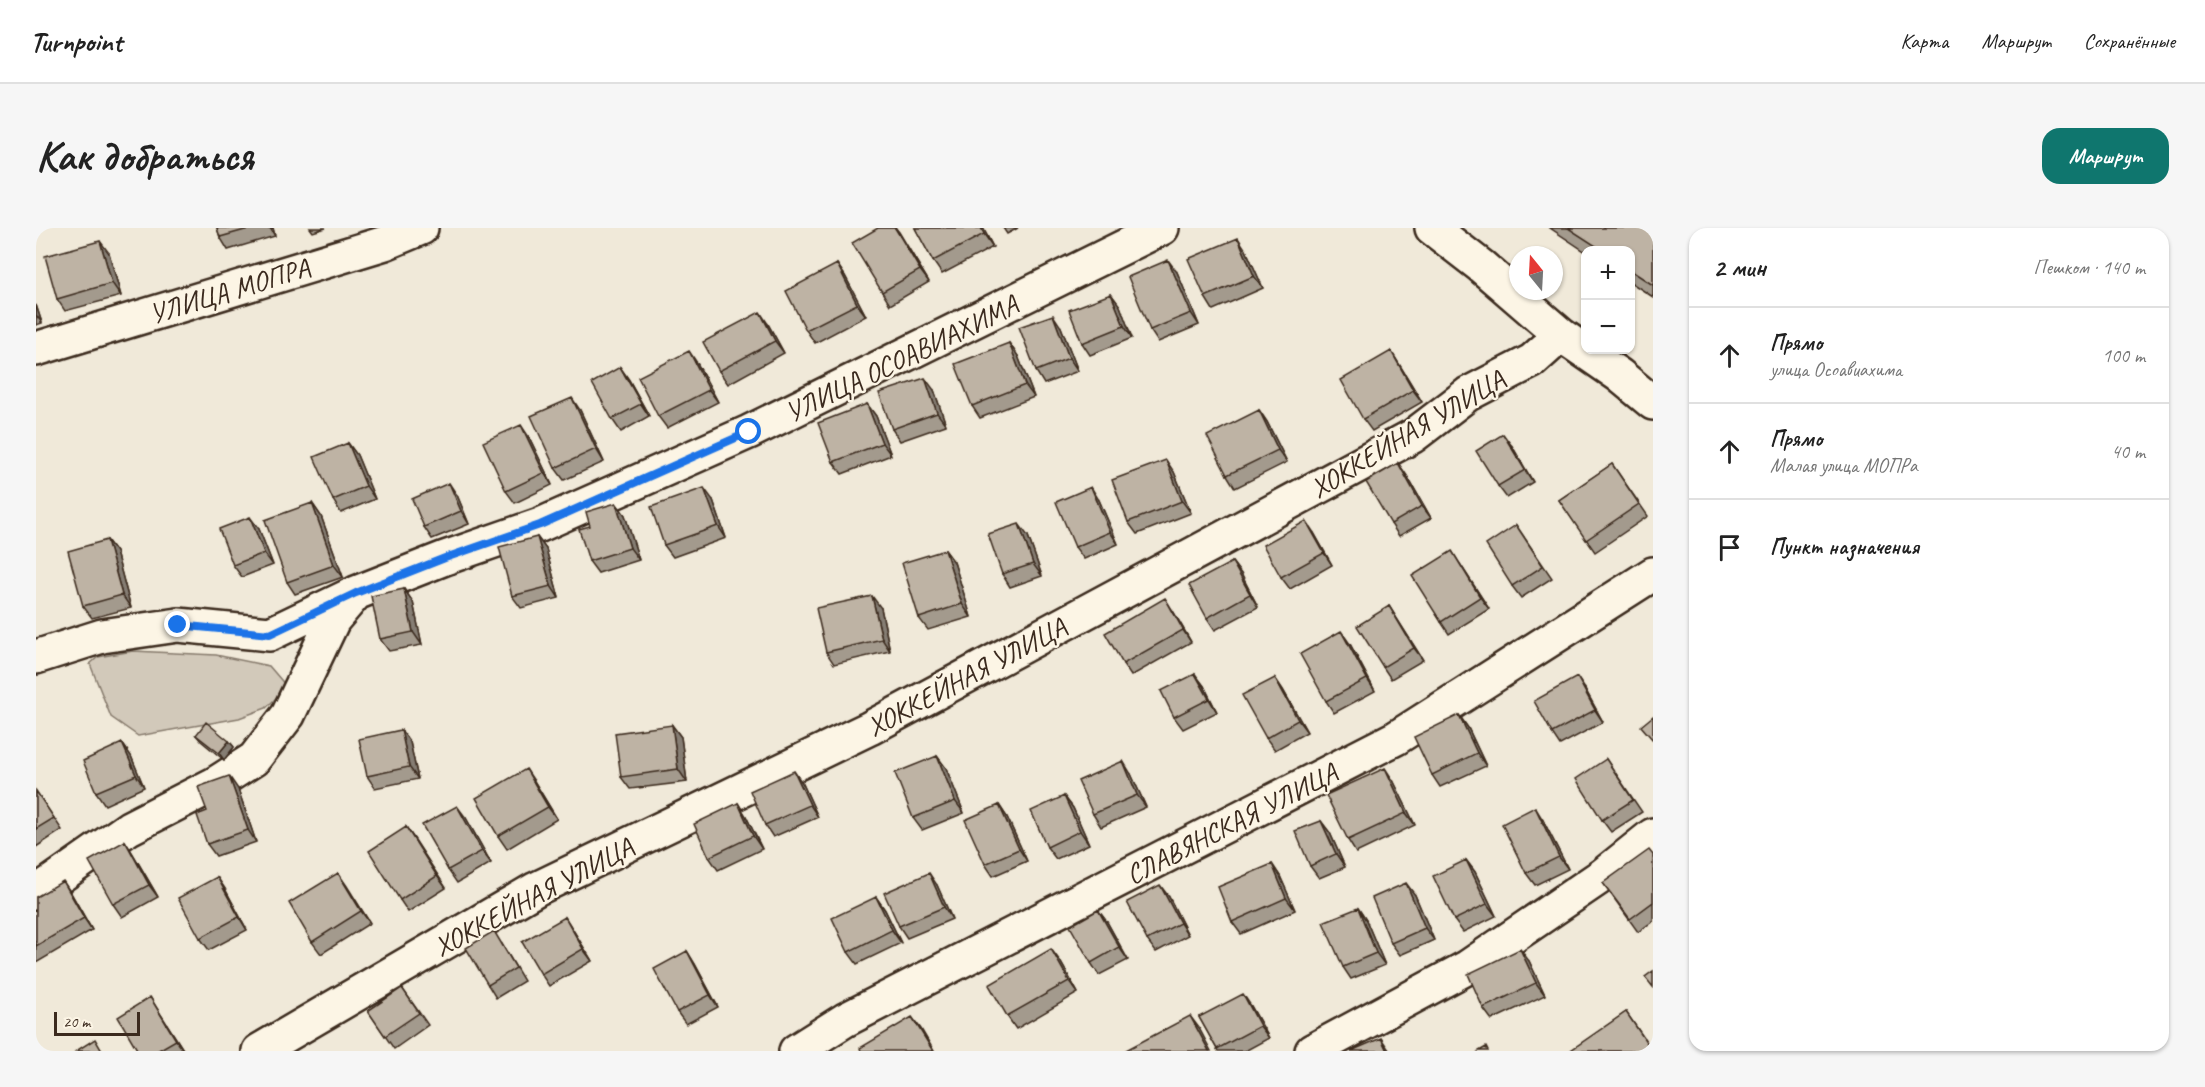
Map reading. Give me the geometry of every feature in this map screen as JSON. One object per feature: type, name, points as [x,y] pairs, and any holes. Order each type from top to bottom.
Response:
[{"type":"street","name":"УЛИЦА МОПРА","points":[[36,349],[385,243],[422,228]]},
{"type":"street","name":"УЛИЦА ОСОАВИАХИМА","points":[[36,892],[129,828],[215,784],[254,759],[288,716],[333,620],[356,593],[445,558],[540,525],[749,432],[1162,228]]},
{"type":"street","points":[[1432,228],[1481,266],[1561,335],[1619,375],[1653,403]]},
{"type":"street","name":"ХОККЕЙНАЯ УЛИЦА","points":[[259,1051],[536,889],[870,728],[1413,436],[1468,394],[1532,361],[1561,335]]},
{"type":"street","name":"СЛАВЯНСКАЯ УЛИЦА","points":[[796,1051],[844,1020],[1396,738],[1653,573]]},
{"type":"street","points":[[36,657],[102,636],[178,625],[270,634],[356,593]]},
{"type":"street","points":[[270,634],[305,678]]},
{"type":"street","points":[[1312,1051],[1468,967],[1603,875],[1653,835]]},
{"type":"shaded area","points":[[133,651],[216,655],[269,666],[287,687],[266,708],[239,718],[138,736],[111,717],[90,664],[98,657]]},
{"type":"building","points":[[217,228],[252,228],[220,237]]},
{"type":"building","points":[[878,228],[895,228],[920,270],[882,292],[852,243]]},
{"type":"building","points":[[915,228],[981,228],[984,234],[933,261]]},
{"type":"building","points":[[1568,228],[1653,228],[1653,285],[1635,273],[1635,246],[1596,246]]},
{"type":"building","points":[[1238,238],[1254,276],[1205,297],[1188,259]]},
{"type":"building","points":[[100,241],[112,283],[57,299],[45,256]]},
{"type":"building","points":[[1168,260],[1191,313],[1150,330],[1128,277]]},
{"type":"building","points":[[837,264],[857,304],[806,330],[786,291]]},
{"type":"building","points":[[1111,294],[1124,326],[1082,343],[1069,310]]},
{"type":"building","points":[[760,312],[775,341],[719,371],[703,342]]},
{"type":"building","points":[[1053,315],[1069,358],[1036,371],[1019,327]]},
{"type":"building","points":[[1009,343],[1025,385],[972,406],[955,364]]},
{"type":"building","points":[[689,351],[709,390],[658,416],[638,377]]},
{"type":"building","points":[[1391,351],[1413,390],[1363,419],[1341,380]]},
{"type":"building","points":[[620,367],[641,404],[612,419],[592,383]]},
{"type":"building","points":[[925,378],[937,413],[892,429],[879,393]]},
{"type":"building","points":[[572,398],[596,449],[555,468],[531,416]]},
{"type":"building","points":[[867,404],[882,443],[833,462],[818,423]]},
{"type":"building","points":[[1259,410],[1278,450],[1227,475],[1207,436]]},
{"type":"building","points":[[521,425],[544,473],[506,491],[483,442]]},
{"type":"building","points":[[1503,434],[1525,470],[1498,486],[1476,451]]},
{"type":"building","points":[[348,443],[366,486],[333,500],[314,457]]},
{"type":"building","points":[[1166,460],[1182,501],[1128,522],[1112,480]]},
{"type":"building","points":[[1398,463],[1422,506],[1391,524],[1366,482]]},
{"type":"building","points":[[1612,464],[1639,504],[1586,540],[1559,500]]},
{"type":"building","points":[[449,483],[461,511],[424,527],[412,499]]},
{"type":"building","points":[[1091,487],[1110,532],[1075,547],[1056,502]]},
{"type":"building","points":[[704,488],[718,526],[664,545],[651,507]]},
{"type":"building","points":[[312,503],[334,565],[287,582],[265,520]]},
{"type":"building","points":[[616,503],[630,548],[589,561],[579,529],[590,526],[586,512]]},
{"type":"building","points":[[250,517],[264,553],[233,565],[219,529]]},
{"type":"building","points":[[1306,521],[1324,553],[1281,577],[1263,545]]},
{"type":"building","points":[[1019,524],[1033,564],[1002,574],[988,534]]},
{"type":"building","points":[[1516,525],[1543,566],[1512,586],[1486,545]]},
{"type":"building","points":[[537,537],[551,586],[512,596],[499,547]]},
{"type":"building","points":[[107,540],[122,595],[83,606],[68,551]]},
{"type":"building","points":[[945,550],[962,604],[919,618],[902,563]]},
{"type":"building","points":[[1452,551],[1480,597],[1441,622],[1412,576]]},
{"type":"building","points":[[1232,562],[1250,594],[1207,618],[1189,585]]},
{"type":"building","points":[[404,589],[413,632],[380,639],[371,596]]},
{"type":"building","points":[[872,596],[882,639],[826,652],[816,608]]},
{"type":"building","points":[[1165,598],[1183,630],[1123,664],[1105,633]]},
{"type":"building","points":[[1389,606],[1414,648],[1383,667],[1357,626]]},
{"type":"building","points":[[1341,631],[1367,679],[1326,701],[1300,654]]},
{"type":"building","points":[[1195,674],[1209,699],[1174,717],[1161,691]]},
{"type":"building","points":[[1577,677],[1595,710],[1552,733],[1534,701]]},
{"type":"building","points":[[1275,678],[1298,720],[1266,738],[1242,695]]},
{"type":"building","points":[[1459,715],[1477,753],[1432,775],[1414,737]]},
{"type":"building","points":[[1653,716],[1653,740],[1641,726]]},
{"type":"building","points":[[206,722],[229,741],[219,753],[196,735]]},
{"type":"building","points":[[672,725],[678,769],[621,777],[615,733]]},
{"type":"building","points":[[401,730],[409,767],[367,776],[359,739]]},
{"type":"building","points":[[122,743],[136,775],[96,792],[83,761]]},
{"type":"building","points":[[937,756],[955,801],[913,818],[895,773]]},
{"type":"building","points":[[1606,759],[1633,800],[1602,820],[1576,779]]},
{"type":"building","points":[[1123,761],[1137,795],[1093,814],[1078,781]]},
{"type":"building","points":[[1385,768],[1406,813],[1348,840],[1326,795]]},
{"type":"building","points":[[526,769],[548,807],[498,836],[476,798]]},
{"type":"building","points":[[794,771],[810,805],[765,825],[750,791]]},
{"type":"building","points":[[229,776],[248,830],[207,844],[197,815],[207,811],[198,787]]},
{"type":"building","points":[[36,791],[54,818],[36,829]]},
{"type":"building","points":[[1064,796],[1080,831],[1047,847],[1031,811]]},
{"type":"building","points":[[738,803],[753,836],[709,857],[694,824]]},
{"type":"building","points":[[999,805],[1019,849],[985,864],[965,820]]},
{"type":"building","points":[[457,806],[482,851],[448,870],[422,825]]},
{"type":"building","points":[[1535,807],[1559,857],[1526,873],[1502,824]]},
{"type":"building","points":[[1321,821],[1336,854],[1310,866],[1295,831]]},
{"type":"building","points":[[406,827],[437,876],[400,900],[369,851]]},
{"type":"building","points":[[125,841],[149,885],[113,904],[89,861]]},
{"type":"building","points":[[1649,850],[1653,855],[1653,902],[1630,919],[1603,883]]},
{"type":"building","points":[[1466,860],[1487,904],[1454,920],[1433,876]]},
{"type":"building","points":[[1272,864],[1286,898],[1232,922],[1218,887]]},
{"type":"building","points":[[338,873],[361,911],[312,942],[289,903]]},
{"type":"building","points":[[929,873],[944,907],[899,926],[884,893]]},
{"type":"building","points":[[217,877],[239,917],[200,938],[178,898]]},
{"type":"building","points":[[63,881],[84,918],[36,946],[36,897]]},
{"type":"building","points":[[1406,883],[1425,928],[1391,943],[1372,898]]},
{"type":"building","points":[[1160,885],[1180,923],[1147,940],[1127,902]]},
{"type":"building","points":[[876,897],[892,930],[848,952],[832,918]]},
{"type":"building","points":[[1358,908],[1376,953],[1343,967],[1323,922]]},
{"type":"building","points":[[1098,910],[1119,947],[1091,963],[1070,926]]},
{"type":"building","points":[[565,917],[583,949],[541,974],[522,942]]},
{"type":"building","points":[[494,931],[516,968],[488,985],[466,948]]},
{"type":"building","points":[[1051,949],[1069,981],[1007,1016],[989,985]]},
{"type":"building","points":[[1520,949],[1536,983],[1483,1008],[1468,974]]},
{"type":"building","points":[[687,951],[710,995],[677,1012],[654,969]]},
{"type":"building","points":[[1653,971],[1653,987],[1645,977]]},
{"type":"building","points":[[402,988],[419,1013],[385,1036],[368,1011]]},
{"type":"building","points":[[1243,994],[1260,1026],[1217,1049],[1199,1017]]},
{"type":"building","points":[[150,997],[176,1040],[157,1051],[138,1051],[118,1017]]},
{"type":"building","points":[[1626,1012],[1649,1046],[1641,1051],[1571,1051],[1571,1050]]},
{"type":"building","points":[[1190,1016],[1209,1051],[1126,1051],[1126,1050]]},
{"type":"building","points":[[912,1017],[933,1051],[861,1051],[860,1048]]},
{"type":"building","points":[[1381,1038],[1387,1051],[1351,1051]]},
{"type":"building","points":[[95,1039],[102,1051],[76,1051]]},
{"type":"route","points":[[178,625],[270,634],[356,593],[445,558],[540,525],[749,432]]}]
